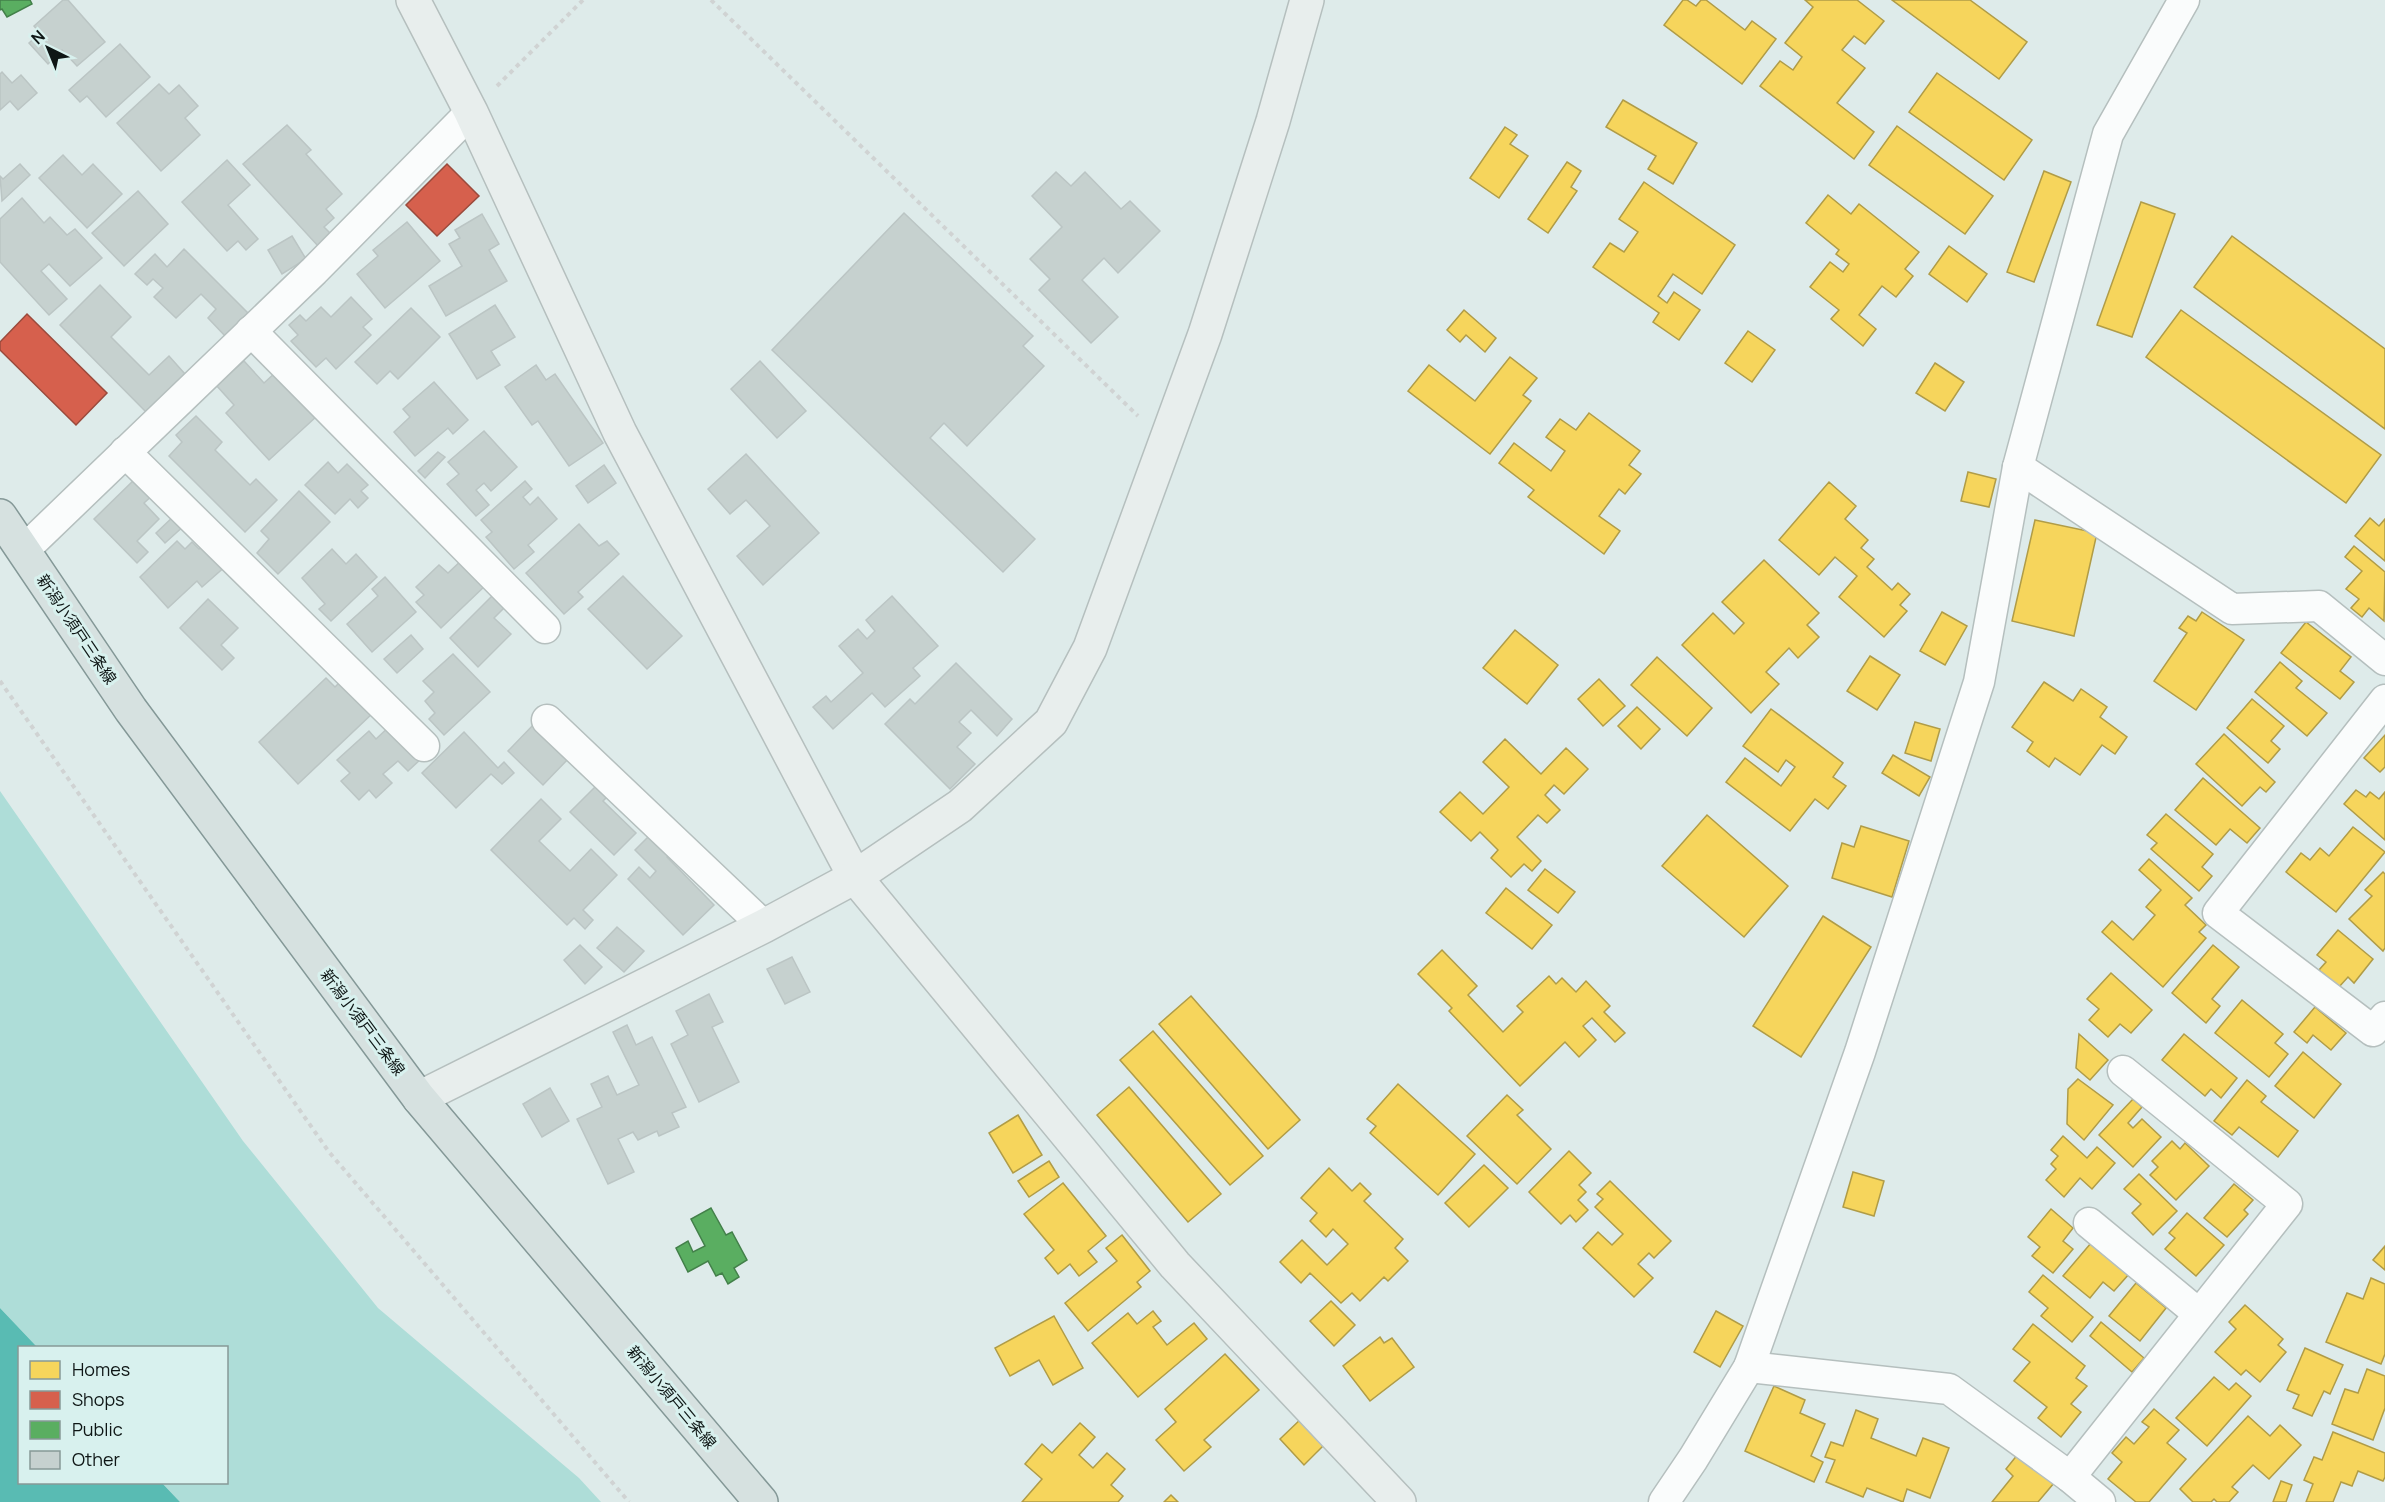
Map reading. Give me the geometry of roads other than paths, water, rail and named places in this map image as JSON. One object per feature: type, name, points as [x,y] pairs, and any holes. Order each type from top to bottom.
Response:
[{"type":"main road","name":"新潟小須戸三条線","points":[[0,516],[131,710],[419,1098],[761,1502]]},
{"type":"street","points":[[413,0],[471,112],[620,433],[855,878],[1175,1265],[1399,1502]]},
{"type":"street","points":[[419,1098],[764,926],[855,878],[960,806],[1051,722],[1090,648],[1206,334],[1273,121],[1307,0]]},
{"type":"street","points":[[1664,1502],[1749,1367],[1860,1052],[1979,682],[2018,467],[2108,134],[2184,0]]},
{"type":"street","points":[[24,550],[314,271],[471,112]]},
{"type":"street","points":[[251,331],[545,628]]},
{"type":"street","points":[[125,452],[424,746]]},
{"type":"street","points":[[2018,467],[2232,609],[2319,606],[2385,660]]},
{"type":"street","points":[[2385,700],[2218,913],[2373,1031],[2385,1017]]},
{"type":"street","points":[[547,720],[764,926]]},
{"type":"street","points":[[2070,1477],[2287,1204],[2123,1071]]},
{"type":"street","points":[[2090,1224],[2199,1314]]},
{"type":"street","points":[[1749,1367],[1949,1389],[2070,1477],[2100,1502]]},
{"type":"water","points":[[0,1308],[36,1346],[18,1346],[18,1484],[163,1484],[180,1502],[0,1502]]}]
